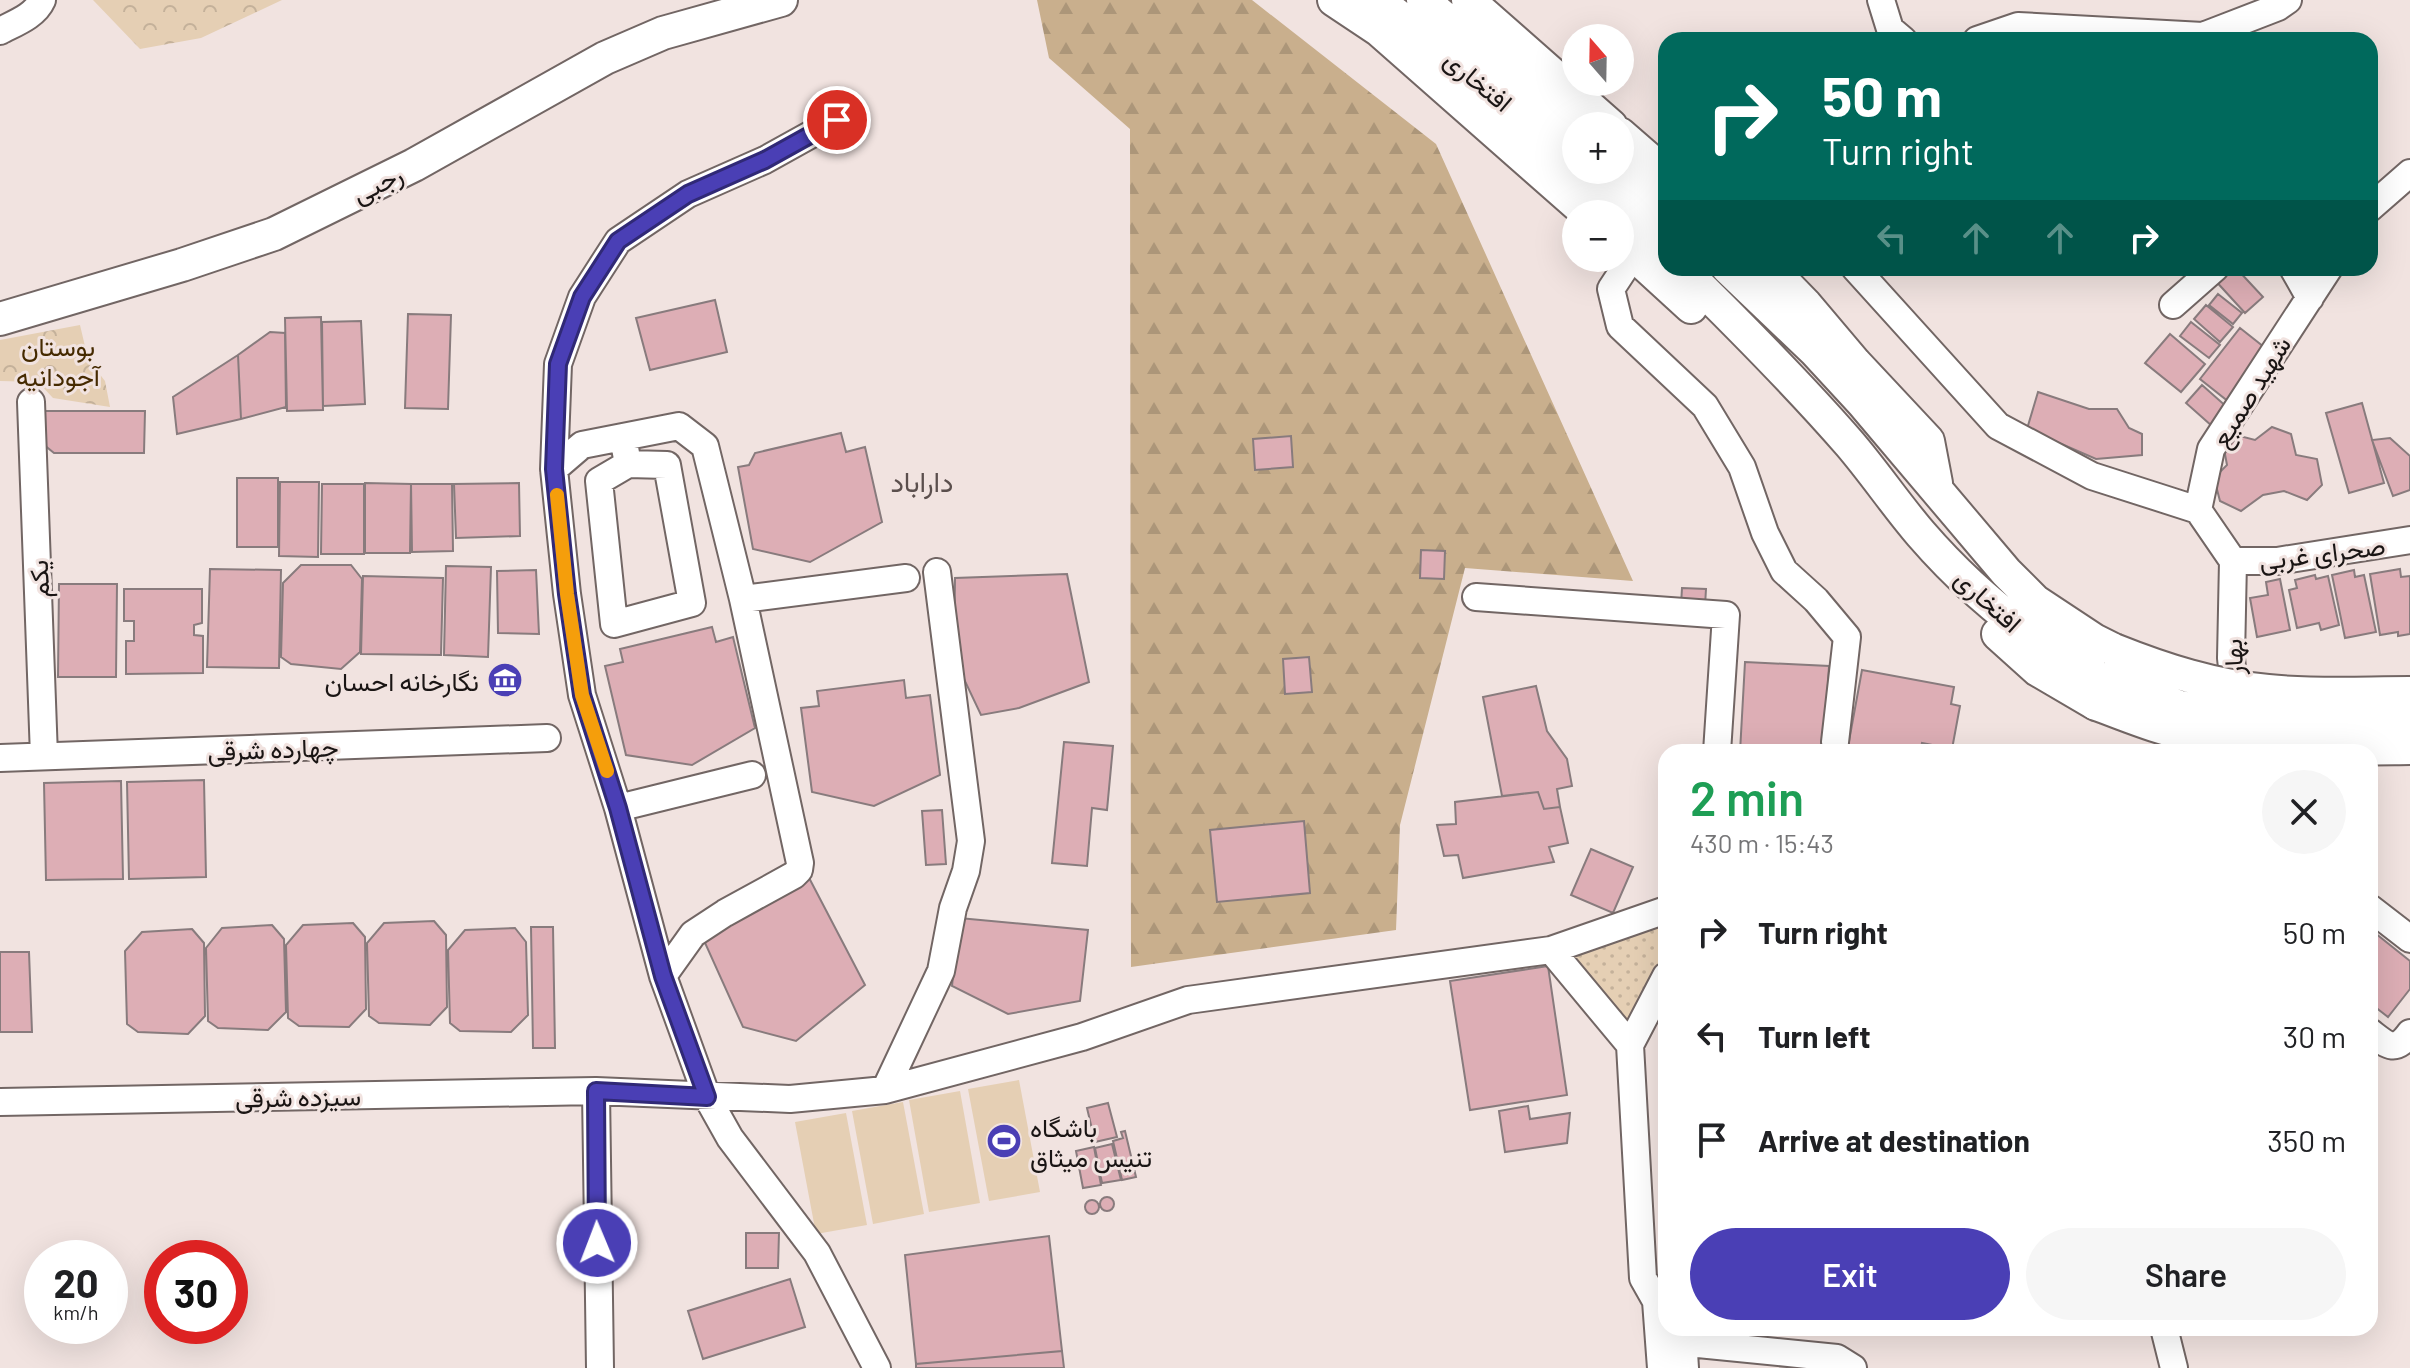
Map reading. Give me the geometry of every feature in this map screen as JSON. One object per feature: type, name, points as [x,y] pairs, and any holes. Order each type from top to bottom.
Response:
[{"type":"main road","name":"رجبی","points":[[0,319],[274,234],[414,165],[605,58],[663,33],[745,5],[781,0]]},
{"type":"main road","points":[[1334,0],[1379,30],[1572,200]]},
{"type":"main road","name":"افتخاری","points":[[1377,0],[1481,79],[1562,152]]},
{"type":"main road","name":"افتخاری","points":[[1423,0],[1562,118]]},
{"type":"main road","points":[[1468,0],[1595,112]]},
{"type":"main road","points":[[1634,146],[1658,167]]},
{"type":"main road","points":[[1634,180],[1658,202]]},
{"type":"main road","points":[[1595,184],[1658,245]]},
{"type":"main road","points":[[1634,255],[1794,408],[1857,482],[1920,533]]},
{"type":"main road","name":"افتخاری","points":[[1689,276],[1794,381],[1850,445],[1920,533],[1956,572],[1972,602],[1991,627],[2038,670],[2098,691]]},
{"type":"main road","name":"افتخاری","points":[[1736,276],[1815,351],[1879,421],[2006,572],[2035,601],[2094,640],[2164,670],[2210,682],[2269,691],[2410,693]]},
{"type":"main road","points":[[1778,276],[1928,441],[1938,490]]},
{"type":"main road","points":[[1850,445],[1864,443],[1878,435],[1879,421]]},
{"type":"main road","points":[[2098,691],[2223,716],[2410,719]]},
{"type":"main road","points":[[2098,691],[2156,726],[2222,740],[2260,744]]},
{"type":"main road","points":[[2378,748],[2410,748]]},
{"type":"street","points":[[0,31],[26,18],[40,6],[42,0]]},
{"type":"street","points":[[1881,0],[1894,32]]},
{"type":"street","points":[[2213,32],[2278,7],[2288,0]]},
{"type":"street","points":[[2000,32],[2018,26],[2129,32]]},
{"type":"street","points":[[837,120],[765,160],[688,194],[618,241],[582,297],[558,364],[554,469],[567,594],[582,695],[618,808],[663,976],[707,1097],[730,1138],[817,1253],[877,1368]]},
{"type":"street","points":[[2378,201],[2410,173]]},
{"type":"street","points":[[1618,272],[1611,289],[1620,326],[1705,406],[1742,467],[1765,533],[1784,571],[1816,600],[1847,637],[1835,742]]},
{"type":"street","points":[[1862,276],[1998,426],[2092,476],[2198,510],[2233,561]]},
{"type":"street","points":[[2173,305],[2206,276]]},
{"type":"street","points":[[2298,276],[2310,298]]},
{"type":"street","name":"شهید صمیع","points":[[2198,510],[2211,449],[2324,276]]},
{"type":"street","name":"یکم","points":[[31,402],[44,756]]},
{"type":"street","points":[[554,469],[582,445],[679,426],[705,446],[743,599],[800,863],[799,870],[693,934],[663,976]]},
{"type":"street","points":[[623,437],[628,464]]},
{"type":"street","points":[[628,464],[667,465],[692,603],[614,624],[599,481],[628,464]]},
{"type":"street","name":"صحرای غربی","points":[[2233,561],[2277,561],[2410,540]]},
{"type":"street","name":"بهار","points":[[2233,561],[2231,658],[2240,744]]},
{"type":"street","points":[[885,1090],[941,971],[953,908],[966,871],[971,841],[937,572]]},
{"type":"street","points":[[743,599],[906,578]]},
{"type":"street","points":[[1476,597],[1726,615],[1718,744]]},
{"type":"street","name":"چهارده شرقی","points":[[0,758],[547,738]]},
{"type":"street","points":[[618,808],[752,775]]},
{"type":"street","name":"سیزده شرقی","points":[[0,1102],[596,1091],[790,1099],[885,1090],[1082,1037],[1188,1000],[1551,950],[1658,913]]},
{"type":"street","points":[[2378,914],[2410,939]]},
{"type":"street","points":[[1551,950],[1630,1045]]},
{"type":"street","points":[[1658,991],[1630,1045],[1643,1278],[1658,1302]]},
{"type":"street","points":[[2378,1038],[2394,1046],[2402,1044],[2410,1033]]},
{"type":"street","points":[[596,1091],[600,1368]]},
{"type":"street","points":[[1661,1336],[1661,1368]]},
{"type":"street","points":[[1681,1336],[1685,1368]]},
{"type":"street","points":[[1686,1336],[1698,1344],[1837,1358],[1853,1368]]},
{"type":"street","points":[[2166,1336],[2174,1368]]},
{"type":"green space","points":[[93,0],[282,0],[201,38],[140,49]]},
{"type":"green space","points":[[1037,0],[1252,0],[1436,144],[1633,581],[1465,568],[1400,825],[1396,930],[1131,967],[1130,129],[1049,58]]},
{"type":"green space","name":"بوستان آجودانیه","points":[[80,325],[88,359],[105,381],[110,407],[53,398],[38,382],[0,381],[0,340]]},
{"type":"green space","points":[[1658,925],[1658,964],[1627,1023],[1573,956]]},
{"type":"green space","name":"باشگاه تنيس ميثاق","points":[[1019,1080],[1040,1192],[989,1201],[968,1089]]},
{"type":"green space","points":[[960,1091],[980,1203],[929,1212],[909,1100]]},
{"type":"green space","points":[[903,1102],[924,1214],[873,1224],[852,1111]]},
{"type":"green space","points":[[846,1113],[867,1225],[816,1234],[795,1122]]},
{"type":"building","points":[[2243,276],[2263,297],[2245,313],[2213,278]]},
{"type":"building","points":[[2218,294],[2242,313],[2233,324],[2209,305]]},
{"type":"building","points":[[715,300],[727,352],[650,370],[636,318]]},
{"type":"building","points":[[2206,305],[2233,327],[2220,342],[2194,319]]},
{"type":"building","points":[[408,314],[451,315],[448,409],[405,408]]},
{"type":"building","points":[[321,317],[323,410],[287,411],[285,318]]},
{"type":"building","points":[[361,321],[365,404],[323,406],[322,322]]},
{"type":"building","points":[[2191,322],[2220,345],[2209,358],[2180,336]]},
{"type":"building","points":[[2240,328],[2269,351],[2229,402],[2200,379]]},
{"type":"building","points":[[270,332],[285,333],[286,407],[241,419],[238,355]]},
{"type":"building","points":[[2170,334],[2205,364],[2181,392],[2145,363]]},
{"type":"building","points":[[238,355],[241,419],[177,434],[173,397]]},
{"type":"building","points":[[2202,385],[2228,408],[2212,426],[2186,403]]},
{"type":"building","points":[[2038,392],[2089,409],[2117,409],[2129,428],[2142,434],[2142,455],[2096,459],[2027,429]]},
{"type":"building","points":[[2362,403],[2384,483],[2349,493],[2326,413]]},
{"type":"building","points":[[44,411],[145,411],[144,453],[54,453],[43,444]]},
{"type":"building","points":[[2272,427],[2291,434],[2296,455],[2317,459],[2322,485],[2307,500],[2284,491],[2263,495],[2241,511],[2220,501],[2214,478],[2227,465],[2224,449],[2240,436],[2255,440]]},
{"type":"building","points":[[841,433],[846,452],[865,447],[882,522],[810,562],[753,549],[738,467],[749,465],[755,453]]},
{"type":"building","points":[[1291,436],[1293,467],[1255,470],[1253,439]]},
{"type":"building","points":[[2390,438],[2410,456],[2410,490],[2393,496],[2372,440]]},
{"type":"building","points":[[237,478],[278,478],[278,547],[237,547]]},
{"type":"building","points":[[280,482],[319,482],[318,557],[279,556]]},
{"type":"building","points":[[365,483],[411,484],[410,553],[365,553]]},
{"type":"building","points":[[519,483],[520,536],[456,538],[454,484]]},
{"type":"building","points":[[322,484],[364,484],[364,554],[321,554]]},
{"type":"building","points":[[411,484],[452,484],[453,551],[412,552]]},
{"type":"building","points":[[1421,550],[1445,551],[1444,579],[1420,578]]},
{"type":"building","points":[[301,565],[351,565],[362,579],[360,652],[341,669],[291,664],[281,657],[283,583]]},
{"type":"building","points":[[446,566],[491,567],[488,657],[444,655]]},
{"type":"building","points":[[210,569],[281,570],[279,668],[207,667]]},
{"type":"building","points":[[2400,569],[2401,577],[2410,576],[2410,634],[2380,635],[2370,574]]},
{"type":"building","points":[[536,570],[539,634],[498,633],[497,571]]},
{"type":"building","points":[[2354,570],[2355,577],[2364,575],[2376,632],[2345,638],[2332,575]]},
{"type":"building","points":[[1067,574],[1089,682],[1019,708],[981,715],[954,658],[955,578]]},
{"type":"building","points":[[2315,575],[2316,579],[2328,576],[2339,625],[2321,630],[2319,623],[2297,628],[2289,590],[2297,588],[2295,580]]},
{"type":"building","points":[[363,576],[443,578],[441,655],[361,654]]},
{"type":"building","points":[[2280,579],[2290,630],[2257,637],[2250,598],[2268,595],[2266,582]]},
{"type":"building","points":[[59,584],[117,584],[116,677],[58,677]]},
{"type":"building","points":[[1682,588],[1706,589],[1705,606],[1681,605]]},
{"type":"building","points":[[124,589],[202,589],[202,623],[194,625],[194,635],[203,636],[203,673],[126,674],[126,641],[134,641],[134,621],[124,621]]},
{"type":"building","points":[[712,627],[716,642],[733,637],[755,728],[692,765],[626,755],[605,666],[623,662],[620,649]]},
{"type":"building","points":[[1309,657],[1312,692],[1285,694],[1283,659]]},
{"type":"building","points":[[1745,662],[1829,666],[1824,744],[1740,744]]},
{"type":"building","points":[[1862,670],[1954,687],[1951,704],[1960,706],[1953,744],[1848,744]]},
{"type":"building","points":[[904,680],[906,698],[930,695],[940,775],[874,806],[812,792],[801,708],[819,706],[817,691]]},
{"type":"building","points":[[1536,686],[1547,731],[1567,759],[1572,786],[1557,789],[1560,807],[1544,809],[1538,792],[1502,796],[1483,697]]},
{"type":"building","points":[[1064,742],[1113,746],[1107,810],[1092,808],[1087,866],[1052,863]]},
{"type":"building","points":[[204,780],[206,877],[129,879],[127,782]]},
{"type":"building","points":[[121,781],[123,879],[46,880],[44,783]]},
{"type":"building","points":[[1538,792],[1544,809],[1560,807],[1568,843],[1549,847],[1554,862],[1463,878],[1458,855],[1444,856],[1437,825],[1456,824],[1455,802]]},
{"type":"building","points":[[942,810],[946,864],[926,865],[922,811]]},
{"type":"building","points":[[1304,821],[1310,893],[1217,902],[1210,830]]},
{"type":"building","points":[[1591,849],[1633,867],[1613,913],[1571,895]]},
{"type":"building","points":[[806,872],[865,985],[796,1041],[743,1027],[701,934]]},
{"type":"building","points":[[959,918],[1088,930],[1080,1001],[1008,1014],[952,986]]},
{"type":"building","points":[[434,921],[446,935],[447,1007],[430,1025],[379,1023],[369,1016],[367,943],[384,923]]},
{"type":"building","points":[[353,923],[365,937],[366,1009],[349,1027],[299,1026],[288,1018],[286,945],[303,925]]},
{"type":"building","points":[[272,925],[284,939],[286,1012],[268,1030],[218,1028],[208,1021],[206,948],[222,928]]},
{"type":"building","points":[[531,927],[553,927],[555,1048],[533,1048]]},
{"type":"building","points":[[515,928],[526,942],[528,1015],[511,1032],[460,1031],[450,1023],[448,950],[465,930]]},
{"type":"building","points":[[192,929],[204,943],[205,1016],[188,1034],[138,1032],[127,1024],[125,951],[142,932]]},
{"type":"building","points":[[2378,935],[2410,961],[2410,989],[2388,1017],[2378,1009]]},
{"type":"building","points":[[0,952],[29,952],[32,1032],[0,1032]]},
{"type":"building","points":[[1548,966],[1567,1095],[1470,1110],[1450,981]]},
{"type":"building","points":[[1108,1103],[1117,1137],[1095,1142],[1087,1108]]},
{"type":"building","points":[[1528,1106],[1530,1119],[1570,1113],[1567,1143],[1505,1152],[1499,1111]]},
{"type":"building","points":[[1125,1131],[1136,1177],[1122,1180],[1113,1141],[1123,1138],[1121,1132]]},
{"type":"building","points":[[1112,1144],[1121,1180],[1102,1183],[1095,1148]]},
{"type":"building","points":[[1094,1147],[1101,1185],[1083,1188],[1076,1151]]},
{"type":"building","points":[[1107,1197],[1114,1204],[1107,1211],[1100,1204]]},
{"type":"building","points":[[1092,1200],[1099,1207],[1092,1214],[1085,1207]]},
{"type":"building","points":[[746,1233],[779,1233],[778,1268],[746,1268]]},
{"type":"building","points":[[1049,1236],[1062,1351],[916,1364],[905,1255]]},
{"type":"building","points":[[790,1279],[805,1327],[703,1359],[688,1311]]},
{"type":"building","points":[[1062,1351],[1064,1368],[916,1368],[916,1364]]},
{"type":"slow traffic","points":[[557,495],[582,695],[607,771]]},
{"type":"place","name":"نگارخانه احسان","points":[[505,680]]},
{"type":"place","name":"باشگاه تنيس ميثاق","points":[[1004,1141]]},
{"type":"district","name":"داراباد","points":[[922,481]]},
{"type":"route","points":[[597,1243],[596,1091],[707,1097],[663,976],[618,808],[582,695],[567,594],[554,469],[558,364],[582,297],[618,241],[688,194],[765,160],[837,120]]}]
